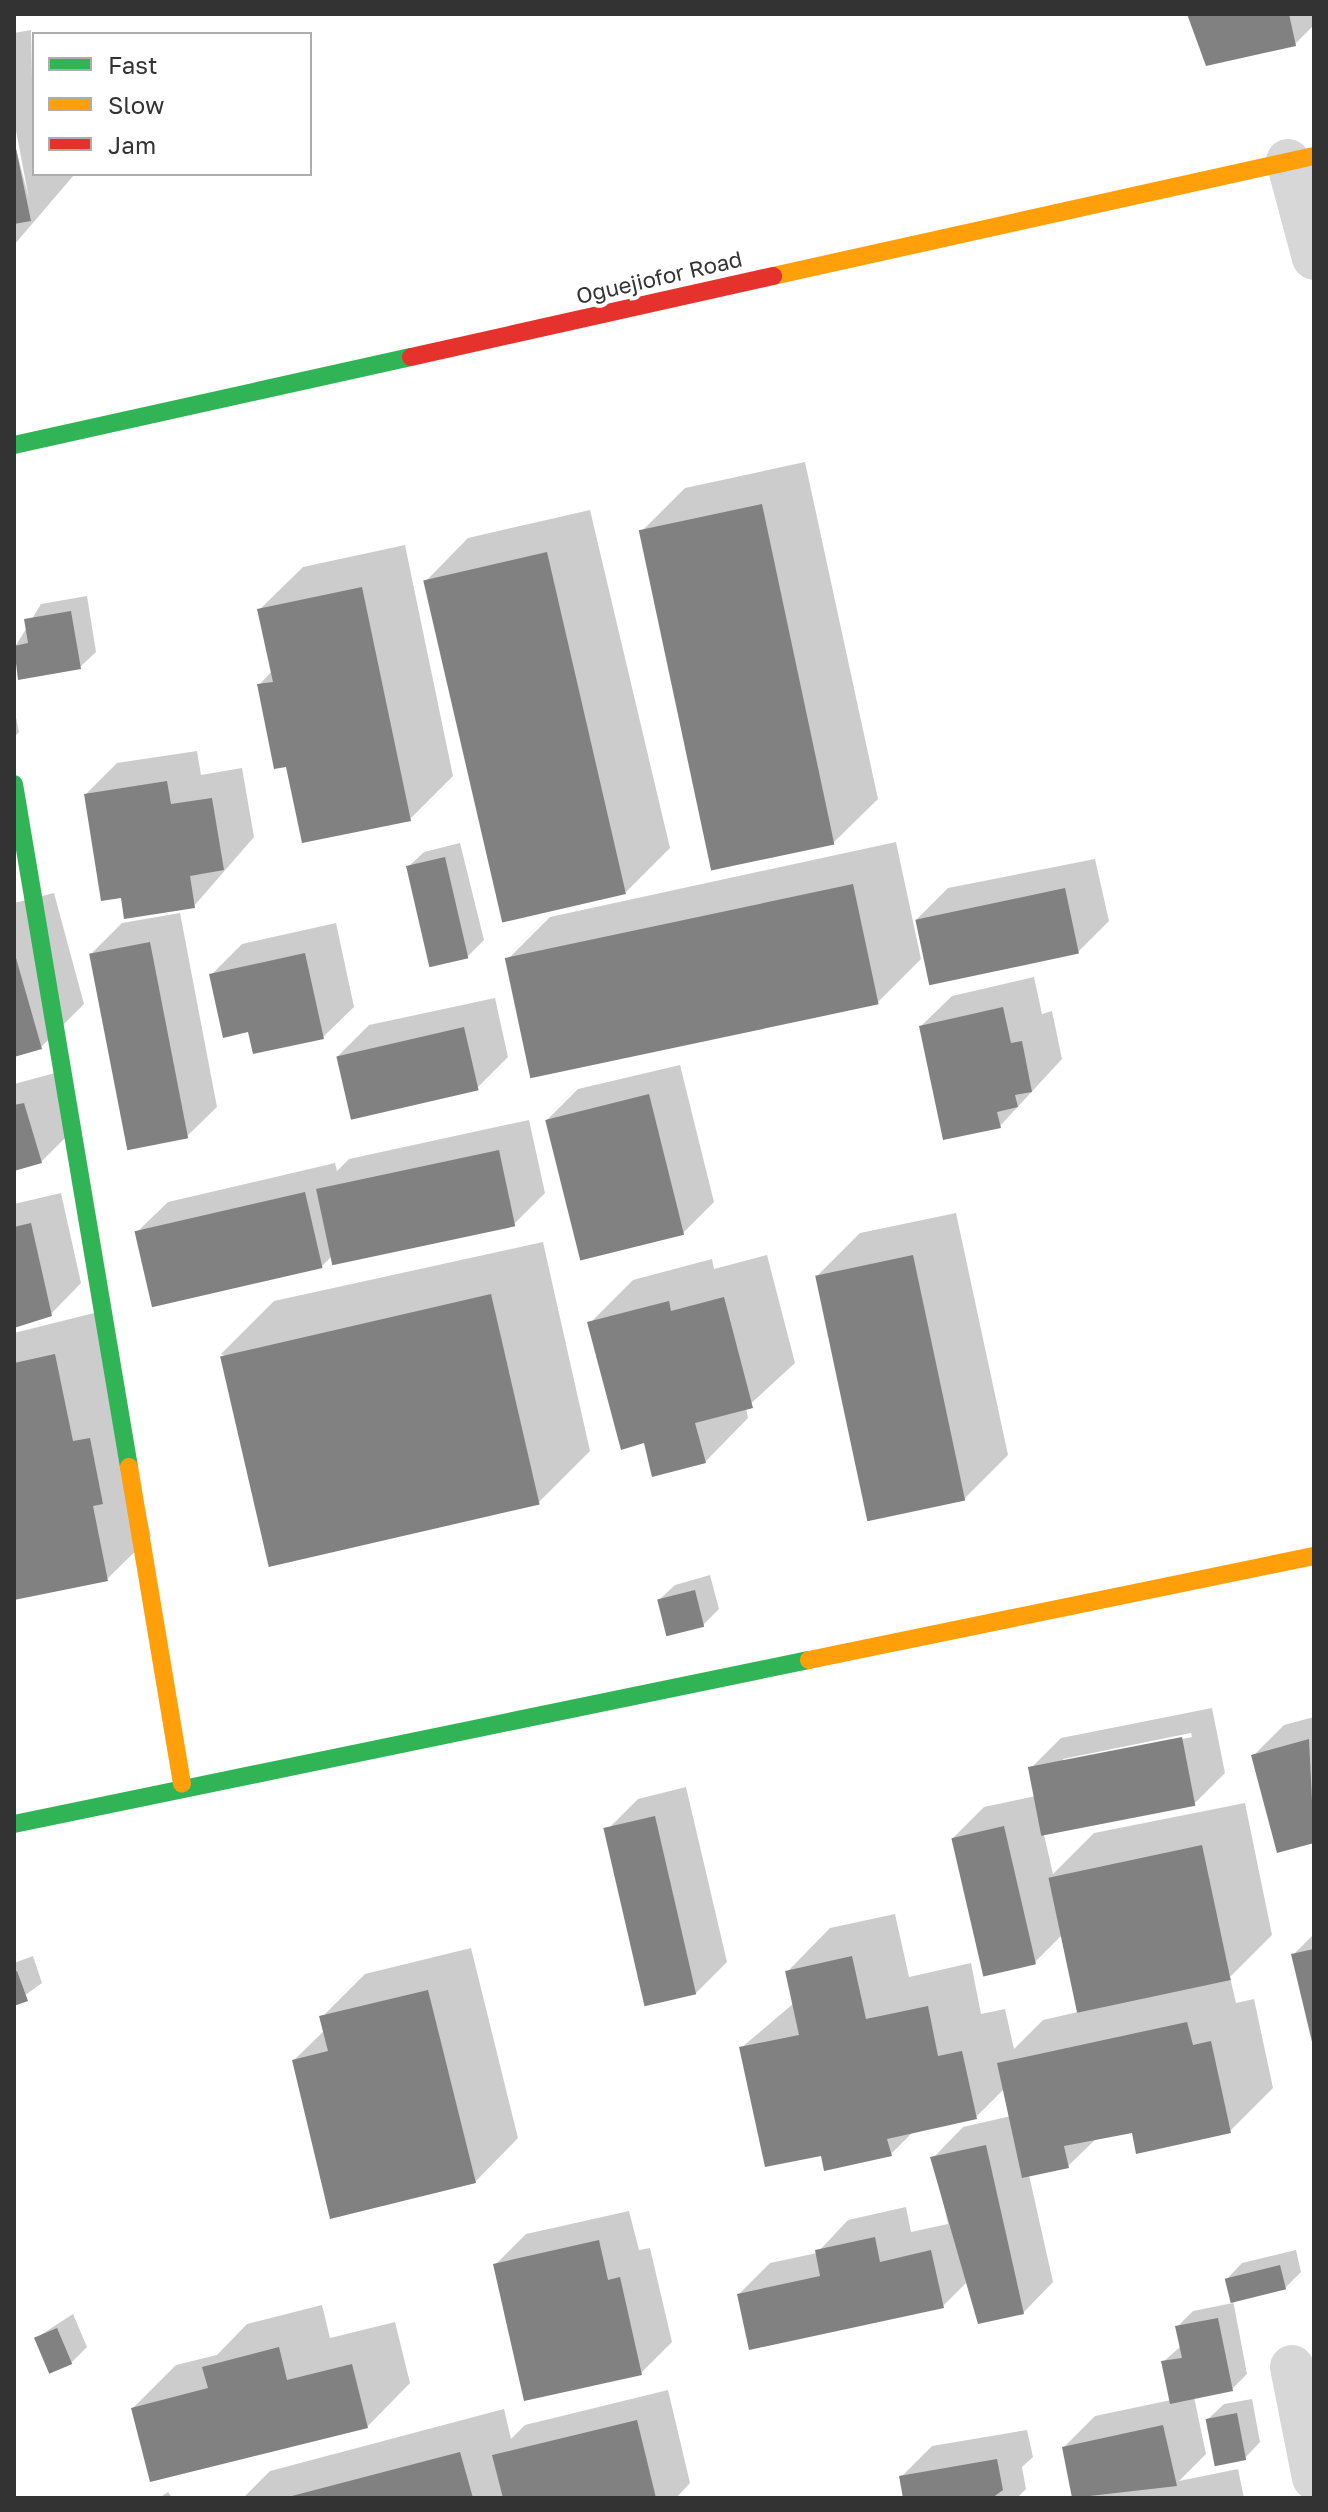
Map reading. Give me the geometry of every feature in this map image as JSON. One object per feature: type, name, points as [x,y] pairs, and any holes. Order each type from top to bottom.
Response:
[{"type":"street","points":[[1301,158],[1314,258]]},
{"type":"street","name":"Oguejiofor Road","points":[[14,445],[1301,158]]},
{"type":"street","points":[[14,784],[182,1784]]},
{"type":"street","points":[[14,1824],[182,1784],[1314,1556]]},
{"type":"street","points":[[1292,2367],[1314,2478]]},
{"type":"building","points":[[1187,14],[1289,14],[1296,46],[1206,66]]},
{"type":"building","points":[[14,139],[31,221],[14,224]]},
{"type":"building","points":[[762,504],[834,844],[711,871],[639,530]]},
{"type":"building","points":[[547,552],[626,894],[502,923],[423,581]]},
{"type":"building","points":[[362,587],[411,821],[302,843],[286,767],[274,769],[257,684],[273,682],[257,609]]},
{"type":"building","points":[[71,611],[81,669],[18,680],[14,646],[28,643],[24,619]]},
{"type":"building","points":[[167,781],[171,804],[212,798],[224,870],[190,876],[195,908],[124,919],[121,898],[101,901],[84,794]]},
{"type":"building","points":[[445,857],[468,958],[429,967],[406,866]]},
{"type":"building","points":[[853,884],[879,1004],[530,1078],[505,958]]},
{"type":"building","points":[[1065,888],[1079,954],[929,985],[915,920]]},
{"type":"building","points":[[150,942],[188,1138],[127,1150],[89,954]]},
{"type":"building","points":[[14,951],[42,1049],[14,1057]]},
{"type":"building","points":[[305,953],[324,1039],[253,1054],[248,1032],[223,1038],[209,974]]},
{"type":"building","points":[[1003,1007],[1011,1043],[1022,1041],[1032,1092],[1015,1095],[1018,1107],[997,1112],[1001,1128],[943,1140],[919,1026]]},
{"type":"building","points":[[464,1027],[479,1090],[351,1120],[336,1056]]},
{"type":"building","points":[[649,1094],[684,1235],[580,1261],[545,1120]]},
{"type":"building","points":[[24,1103],[42,1163],[14,1171],[14,1105]]},
{"type":"building","points":[[499,1150],[515,1226],[332,1265],[316,1189]]},
{"type":"building","points":[[305,1192],[323,1268],[152,1307],[134,1231]]},
{"type":"building","points":[[31,1223],[52,1316],[14,1328],[14,1227]]},
{"type":"building","points":[[913,1255],[965,1501],[867,1521],[815,1276]]},
{"type":"building","points":[[491,1294],[540,1504],[269,1567],[220,1357]]},
{"type":"building","points":[[724,1297],[753,1408],[695,1423],[706,1463],[652,1477],[644,1443],[621,1450],[587,1322],[669,1301],[671,1311]]},
{"type":"building","points":[[55,1354],[73,1441],[90,1438],[103,1504],[93,1506],[108,1581],[14,1600],[14,1363]]},
{"type":"building","points":[[695,1590],[704,1627],[666,1636],[657,1599]]},
{"type":"building","points":[[1182,1737],[1195,1806],[1041,1836],[1028,1767]]},
{"type":"building","points":[[1309,1739],[1314,1843],[1277,1853],[1251,1755]]},
{"type":"building","points":[[655,1816],[696,1994],[645,2006],[603,1828]]},
{"type":"building","points":[[1004,1826],[1036,1964],[983,1977],[951,1838]]},
{"type":"building","points":[[1202,1845],[1231,1980],[1077,2013],[1048,1878]]},
{"type":"building","points":[[1314,1949],[1314,2046],[1313,2046],[1291,1954]]},
{"type":"building","points":[[852,1956],[866,2019],[928,2006],[938,2056],[962,2051],[977,2119],[887,2139],[892,2156],[824,2171],[821,2156],[765,2167],[739,2047],[799,2035],[785,1971]]},
{"type":"building","points":[[17,1971],[28,2001],[14,2006],[14,1972]]},
{"type":"building","points":[[428,1990],[476,2183],[330,2219],[292,2060],[328,2051],[319,2016]]},
{"type":"building","points":[[1187,2022],[1193,2045],[1211,2041],[1231,2133],[1136,2154],[1132,2133],[1064,2146],[1069,2168],[1022,2178],[997,2063]]},
{"type":"building","points":[[986,2145],[1024,2314],[978,2324],[930,2157]]},
{"type":"building","points":[[875,2237],[880,2262],[931,2250],[944,2308],[749,2350],[737,2294],[820,2276],[815,2250]]},
{"type":"building","points":[[599,2240],[608,2280],[620,2277],[642,2375],[524,2401],[493,2264]]},
{"type":"building","points":[[1280,2265],[1286,2289],[1231,2303],[1225,2279]]},
{"type":"building","points":[[1218,2318],[1233,2391],[1170,2404],[1161,2361],[1182,2358],[1175,2326]]},
{"type":"building","points":[[57,2328],[72,2364],[49,2374],[34,2338]]},
{"type":"building","points":[[279,2347],[287,2380],[352,2364],[368,2428],[150,2482],[131,2408],[208,2388],[202,2367]]},
{"type":"building","points":[[1237,2413],[1246,2460],[1215,2466],[1206,2419]]},
{"type":"building","points":[[637,2420],[656,2498],[503,2498],[492,2455]]},
{"type":"building","points":[[1163,2425],[1177,2486],[1072,2498],[1062,2447]]},
{"type":"building","points":[[460,2452],[473,2498],[288,2497]]},
{"type":"building","points":[[997,2459],[1003,2490],[992,2498],[903,2498],[899,2476]]},
{"type":"traffic: fast","points":[[14,445],[411,357]]},
{"type":"traffic: fast","points":[[14,784],[129,1467]]},
{"type":"traffic: fast","points":[[14,1824],[809,1660]]},
{"type":"traffic: slow","points":[[773,276],[1314,156]]},
{"type":"traffic: slow","points":[[129,1467],[182,1784]]},
{"type":"traffic: slow","points":[[809,1660],[1314,1556]]},
{"type":"traffic: jam","points":[[411,357],[773,276]]}]
